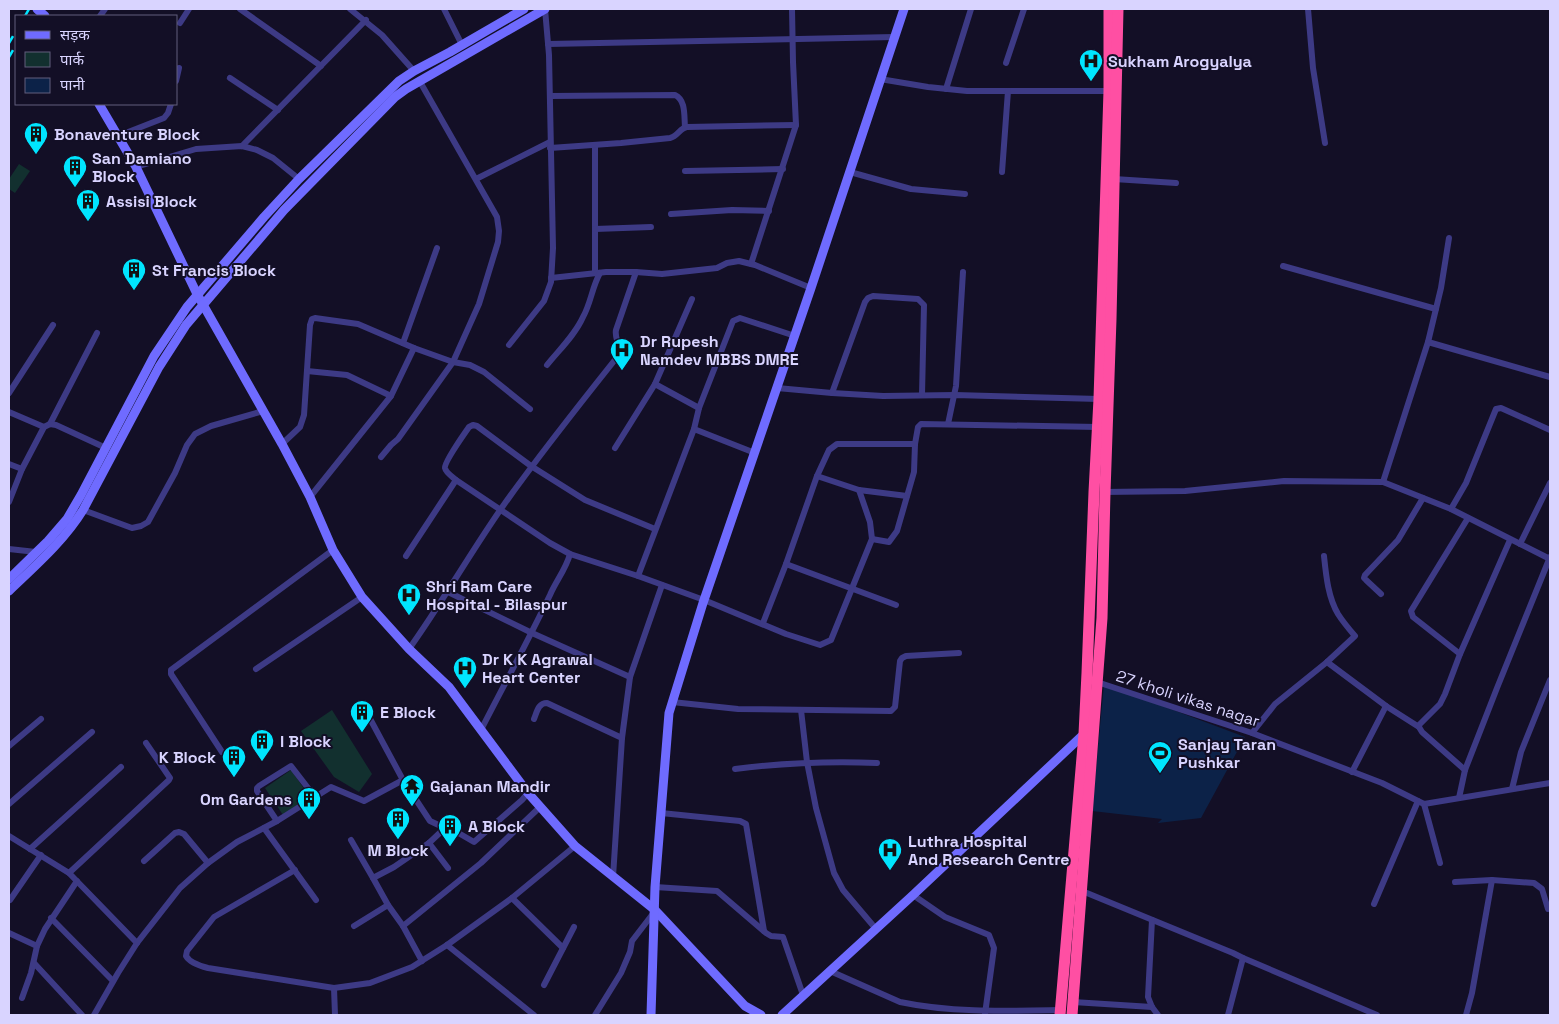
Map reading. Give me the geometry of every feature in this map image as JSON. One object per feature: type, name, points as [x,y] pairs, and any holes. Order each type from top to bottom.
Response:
[{"type":"highway","points":[[1060,1013],[1084,734],[1099,492],[1108,245],[1109,9]]},
{"type":"highway","points":[[1072,1015],[1102,618],[1098,427],[1108,245],[1114,179],[1118,9]]},
{"type":"street","points":[[180,23],[190,9]]},
{"type":"street","points":[[240,9],[321,66]]},
{"type":"street","points":[[350,9],[366,20],[382,35],[414,71]]},
{"type":"street","points":[[444,9],[462,45]]},
{"type":"street","points":[[9,579],[67,519],[154,356],[180,316],[264,217],[299,179],[388,91],[414,71],[524,9]]},
{"type":"street","points":[[9,591],[72,527],[83,510],[159,367],[186,325],[284,210],[395,97],[419,80],[545,9],[550,96],[553,248],[551,278],[550,287],[544,301],[509,345]]},
{"type":"street","points":[[751,264],[796,125],[792,9]]},
{"type":"street","points":[[652,1015],[655,887],[669,713],[704,600],[795,336],[904,9]]},
{"type":"street","points":[[946,89],[971,9]]},
{"type":"street","points":[[1006,63],[1024,9]]},
{"type":"street","points":[[1308,9],[1313,68],[1325,143]]},
{"type":"street","points":[[242,146],[366,20]]},
{"type":"street","points":[[548,44],[894,37]]},
{"type":"street","points":[[178,72],[179,68]]},
{"type":"street","points":[[230,78],[278,110]]},
{"type":"street","points":[[880,79],[967,91],[1109,91]]},
{"type":"street","points":[[381,457],[398,439],[453,362],[479,304],[498,242],[497,217],[419,80]]},
{"type":"street","points":[[1002,172],[1008,91]]},
{"type":"street","points":[[476,180],[550,145],[595,145],[670,138],[676,136],[684,127],[682,102],[675,95],[550,96]]},
{"type":"street","points":[[118,136],[164,118],[171,105]]},
{"type":"street","points":[[103,106],[136,167],[197,294],[282,444],[310,497],[333,550],[362,597],[409,649],[449,687],[528,793],[575,846],[655,910],[745,1006],[761,1015]]},
{"type":"street","points":[[684,127],[796,125]]},
{"type":"street","points":[[547,365],[583,318],[598,273],[595,229],[595,145]]},
{"type":"street","points":[[136,167],[196,149],[242,146],[265,154],[299,179]]},
{"type":"street","points":[[685,171],[783,168]]},
{"type":"street","points":[[850,172],[911,189],[965,194]]},
{"type":"street","points":[[1114,179],[1176,183]]},
{"type":"street","points":[[672,214],[732,210],[769,211]]},
{"type":"street","points":[[595,229],[651,227]]},
{"type":"street","points":[[1383,482],[1428,342],[1441,288],[1449,238]]},
{"type":"street","points":[[403,343],[437,248]]},
{"type":"street","points":[[551,278],[598,273],[636,272],[662,274],[717,268],[733,262],[751,264],[811,288]]},
{"type":"street","points":[[1283,266],[1436,309]]},
{"type":"street","points":[[409,649],[448,592],[501,508],[531,466],[618,356],[620,350],[616,332],[636,272]]},
{"type":"street","points":[[948,424],[955,395],[963,272]]},
{"type":"street","points":[[832,393],[865,302],[873,296],[918,300],[924,305],[922,395]]},
{"type":"street","points":[[615,448],[655,384],[692,299]]},
{"type":"street","points":[[282,444],[296,432],[304,415],[310,325],[312,319],[315,318],[358,324],[414,348],[453,362],[470,365],[484,372],[530,409]]},
{"type":"street","points":[[638,576],[733,321],[742,319],[795,336]]},
{"type":"street","points":[[9,393],[53,325]]},
{"type":"street","points":[[9,502],[22,469],[97,334]]},
{"type":"street","points":[[1428,342],[1550,375]]},
{"type":"street","points":[[310,497],[391,396],[414,348]]},
{"type":"street","points":[[307,371],[347,375],[391,396]]},
{"type":"street","points":[[655,384],[699,408]]},
{"type":"street","points":[[777,388],[883,396],[955,395],[1100,399]]},
{"type":"street","points":[[1451,509],[1466,483],[1496,409],[1501,408],[1550,430]]},
{"type":"street","points":[[83,510],[132,528],[148,522],[187,445],[195,434],[211,426],[263,411]]},
{"type":"street","points":[[9,412],[47,425],[56,425],[106,448]]},
{"type":"street","points":[[872,539],[886,542],[897,531],[914,472],[915,444],[918,427],[921,424],[1098,427]]},
{"type":"street","points":[[655,529],[584,500],[531,466],[477,426],[473,425],[470,427],[456,446],[445,466],[446,471],[456,480],[570,554],[704,600],[786,634],[820,645],[831,640],[872,539],[870,522],[859,490]]},
{"type":"street","points":[[694,429],[755,453]]},
{"type":"street","points":[[763,623],[817,476],[829,450],[835,444],[915,444]]},
{"type":"street","points":[[9,464],[22,469]]},
{"type":"street","points":[[817,476],[859,490],[908,496]]},
{"type":"street","points":[[406,556],[456,480]]},
{"type":"street","points":[[1099,492],[1185,491],[1284,481],[1383,482],[1451,509],[1510,540],[1550,558],[1465,770],[1459,798]]},
{"type":"street","points":[[1520,544],[1550,483]]},
{"type":"street","points":[[1381,594],[1364,578],[1365,575],[1398,540],[1424,498]]},
{"type":"street","points":[[1460,654],[1413,617],[1411,611],[1468,518]]},
{"type":"street","points":[[1419,727],[1440,704],[1446,694],[1460,654],[1510,540]]},
{"type":"street","points":[[9,549],[36,552]]},
{"type":"street","points":[[222,752],[171,674],[171,670],[333,550]]},
{"type":"street","points":[[481,730],[532,633],[553,588],[568,563],[570,554]]},
{"type":"street","points":[[1252,733],[1276,704],[1355,636],[1337,613],[1331,598],[1324,556]]},
{"type":"street","points":[[786,564],[896,605]]},
{"type":"street","points":[[613,877],[622,738],[630,676],[662,585]]},
{"type":"street","points":[[448,592],[532,633],[630,676]]},
{"type":"street","points":[[256,669],[362,597]]},
{"type":"street","points":[[672,702],[738,709],[891,710],[895,707],[900,661],[902,658],[906,656],[958,653]]},
{"type":"street","points":[[1327,662],[1386,706],[1419,727],[1465,770]]},
{"type":"street","points":[[1512,789],[1521,752],[1550,680]]},
{"type":"street","name":"27 kholi vikas nagar","points":[[1097,682],[1252,733],[1382,783],[1424,804]]},
{"type":"street","points":[[534,719],[539,706],[542,703],[547,703],[622,738]]},
{"type":"street","points":[[1352,772],[1386,706]]},
{"type":"street","points":[[801,710],[807,762],[816,808],[834,873],[844,890],[876,929]]},
{"type":"street","points":[[368,715],[403,780],[430,821],[444,828],[455,831],[474,842],[528,793]]},
{"type":"street","points":[[9,746],[41,719]]},
{"type":"street","points":[[9,804],[92,732]]},
{"type":"street","points":[[782,1015],[914,895],[1084,734]]},
{"type":"street","points":[[69,873],[169,780],[170,778],[146,743]]},
{"type":"street","points":[[735,769],[807,762],[877,763]]},
{"type":"street","points":[[277,821],[257,791],[257,788],[266,781],[291,766],[315,797]]},
{"type":"street","points":[[30,848],[121,767]]},
{"type":"street","points":[[94,1015],[137,943],[180,888],[208,863],[237,842],[277,821],[331,787],[364,801],[403,780]]},
{"type":"street","points":[[1440,864],[1424,804],[1550,782]]},
{"type":"street","points":[[1374,904],[1418,801]]},
{"type":"street","points":[[403,926],[481,863],[540,807]]},
{"type":"street","points":[[661,813],[740,821],[746,824],[764,931]]},
{"type":"street","points":[[264,828],[316,900]]},
{"type":"street","points":[[373,878],[394,867],[429,843],[444,828]]},
{"type":"street","points":[[144,861],[179,832],[184,834],[208,863]]},
{"type":"street","points":[[9,836],[69,873],[137,943]]},
{"type":"street","points":[[351,840],[422,961]]},
{"type":"street","points":[[429,843],[448,868]]},
{"type":"street","points":[[295,870],[214,917],[187,951],[186,956],[188,959],[199,966],[208,968],[334,988],[370,982],[412,967],[447,945],[512,898],[575,846]]},
{"type":"street","points":[[10,900],[40,855]]},
{"type":"street","points":[[1455,882],[1492,880],[1537,884],[1542,889],[1548,909]]},
{"type":"street","points":[[1466,1015],[1472,993],[1492,880]]},
{"type":"street","points":[[22,998],[34,963],[37,946],[51,918],[77,881]]},
{"type":"street","points":[[655,887],[717,891],[764,931],[770,935],[784,938],[803,995]]},
{"type":"street","points":[[1082,891],[1377,1015]]},
{"type":"street","points":[[914,895],[945,917],[989,935],[994,948],[985,1013]]},
{"type":"street","points":[[512,898],[563,948]]},
{"type":"street","points":[[354,926],[388,905]]},
{"type":"street","points":[[595,1015],[621,973],[630,952],[632,941],[655,910]]},
{"type":"street","points":[[51,918],[113,981]]},
{"type":"street","points":[[1152,920],[1148,997],[1158,1015]]},
{"type":"street","points":[[544,984],[574,927]]},
{"type":"street","points":[[9,933],[37,946]]},
{"type":"street","points":[[447,945],[534,1015]]},
{"type":"street","points":[[1228,1015],[1243,958]]},
{"type":"street","points":[[34,963],[82,1015]]},
{"type":"street","points":[[830,971],[900,1002],[985,1013],[1060,1013]]},
{"type":"street","points":[[334,988],[335,1015]]},
{"type":"street","points":[[1073,1002],[1152,1007]]},
{"type":"green space","points":[[19,164],[30,171],[15,193],[9,189],[9,179]]},
{"type":"green space","points":[[332,710],[372,774],[359,792],[334,777],[301,731]]},
{"type":"green space","points":[[291,770],[305,790],[298,795],[302,802],[283,815],[265,788]]},
{"type":"water","name":"Sanjay Taran Pushkar","points":[[1104,684],[1245,737],[1201,818],[1158,823],[1162,819],[1092,811]]},
{"type":"railway","points":[[26,15],[29,9]]},
{"type":"railway","points":[[9,43],[15,33]]},
{"type":"railway","points":[[9,57],[15,47]]},
{"type":"place","name":"Sukham Arogyalya","points":[[1091,82]]},
{"type":"place","name":"Bonaventure Block","points":[[36,155]]},
{"type":"place","name":"San Damiano Block","points":[[75,188]]},
{"type":"place","name":"Assisi Block","points":[[88,222]]},
{"type":"place","name":"St Francis Block","points":[[134,291]]},
{"type":"place","name":"Dr Rupesh Namdev MBBS DMRE","points":[[622,371]]},
{"type":"place","name":"Shri Ram Care Hospital - Bilaspur","points":[[409,616]]},
{"type":"place","name":"Dr K K Agrawal Heart Center","points":[[465,689]]},
{"type":"place","name":"E Block","points":[[362,733]]},
{"type":"place","name":"I Block","points":[[262,762]]},
{"type":"place","name":"Sanjay Taran Pushkar","points":[[1160,774]]},
{"type":"place","name":"K Block","points":[[234,778]]},
{"type":"place","name":"Gajanan Mandir","points":[[412,807]]},
{"type":"place","name":"Om Gardens","points":[[309,820]]},
{"type":"place","name":"M Block","points":[[398,840]]},
{"type":"place","name":"A Block","points":[[450,847]]},
{"type":"place","name":"Luthra Hospital And Research Centre","points":[[890,871]]}]
